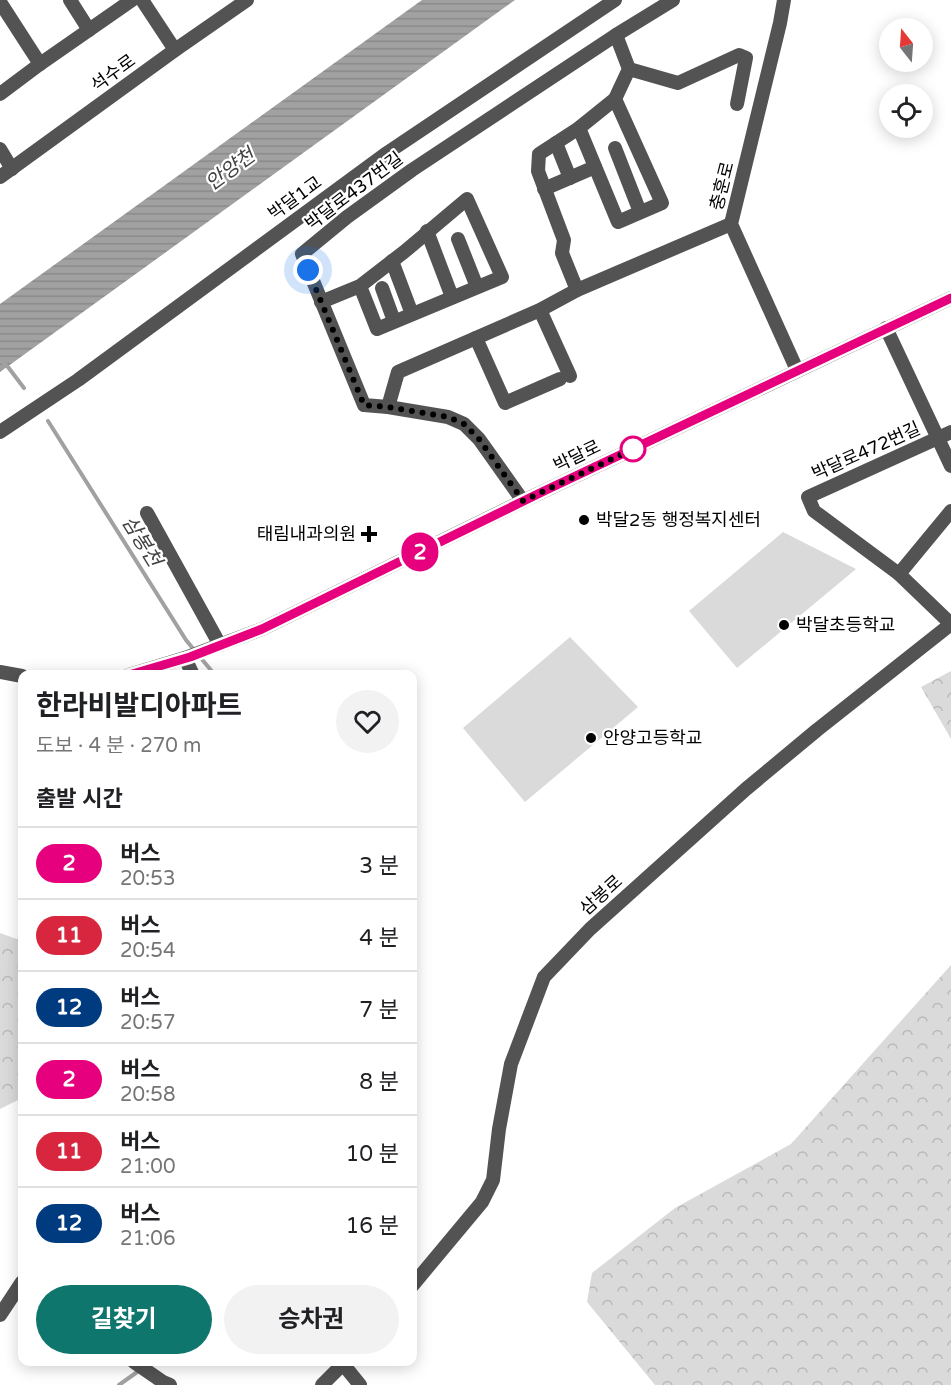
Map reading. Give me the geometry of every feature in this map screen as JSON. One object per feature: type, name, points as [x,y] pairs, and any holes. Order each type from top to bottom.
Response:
[{"type":"street","points":[[70,0],[89,30]]},
{"type":"street","points":[[0,94],[132,0]]},
{"type":"street","points":[[142,0],[175,50]]},
{"type":"street","name":"석수로","points":[[0,177],[247,0]]},
{"type":"street","name":"박달1교","points":[[0,432],[78,380],[387,153],[615,0]]},
{"type":"street","name":"박달로437번길","points":[[523,501],[479,439],[464,424],[448,417],[364,405],[302,254],[347,217],[411,170],[673,0]]},
{"type":"street","name":"충훈로","points":[[784,0],[778,34],[731,224],[797,370]]},
{"type":"street","points":[[0,2],[40,64]]},
{"type":"street","points":[[577,290],[562,253],[564,240],[538,171],[539,154],[579,128],[615,99],[629,69],[616,35]]},
{"type":"street","points":[[629,69],[678,82],[739,55],[746,58],[736,104]]},
{"type":"street","points":[[579,128],[618,222],[662,203],[615,99]]},
{"type":"street","points":[[556,143],[570,178]]},
{"type":"street","points":[[615,148],[640,212]]},
{"type":"street","points":[[0,149],[12,169]]},
{"type":"street","points":[[544,189],[595,167]]},
{"type":"street","points":[[321,302],[360,286],[467,199],[502,277],[377,328],[360,286]]},
{"type":"street","points":[[388,407],[398,372],[540,310],[577,290],[731,224]]},
{"type":"street","points":[[427,231],[452,297]]},
{"type":"street","points":[[458,239],[477,287]]},
{"type":"street","points":[[392,261],[412,314]]},
{"type":"street","points":[[382,288],[394,321]]},
{"type":"street","name":"박달로","points":[[188,657],[262,629],[523,501],[951,298]]},
{"type":"street","points":[[476,338],[506,404],[565,378],[540,310]]},
{"type":"street","points":[[886,328],[951,466]]},
{"type":"street","name":"박달로472번길","points":[[899,574],[814,511],[808,497],[951,432]]},
{"type":"street","points":[[951,511],[899,574],[951,624]]},
{"type":"street","points":[[147,513],[219,645]]},
{"type":"street","name":"삼봉로","points":[[417,1280],[482,1202],[493,1180],[499,1129],[512,1064],[544,977],[590,929],[746,789],[951,624]]},
{"type":"street","points":[[145,670],[188,657],[192,670]]},
{"type":"street","points":[[0,672],[18,674]]},
{"type":"street","points":[[0,1315],[18,1288]]},
{"type":"street","points":[[140,1366],[170,1385]]},
{"type":"street","points":[[322,1385],[341,1366]]},
{"type":"street","points":[[346,1366],[360,1385]]},
{"type":"green space","points":[[783,532],[856,569],[737,668],[689,611]]},
{"type":"green space","points":[[570,637],[638,707],[525,802],[463,728]]},
{"type":"green space","points":[[951,671],[951,739],[921,687]]},
{"type":"green space","points":[[0,933],[18,940],[18,1100],[0,1109]]},
{"type":"green space","points":[[951,965],[951,1385],[655,1385],[587,1302],[592,1273],[675,1208],[791,1144]]},
{"type":"water","name":"안양천","points":[[422,0],[515,0],[0,372],[0,304]]},
{"type":"waterway","name":"삼봉천","points":[[0,360],[24,388]]},
{"type":"waterway","name":"삼봉천","points":[[48,421],[195,651]]},
{"type":"waterway","name":"삼봉천","points":[[200,657],[211,670]]},
{"type":"waterway","name":"삼봉천","points":[[119,1385],[140,1370]]},
{"type":"bus line","name":"2","points":[[146,670],[190,657],[262,629],[544,491],[951,298]]},
{"type":"place","name":"박달2동 행정복지센터","points":[[584,520]]},
{"type":"place","name":"태림내과의원","points":[[369,534]]},
{"type":"place","name":"박달초등학교","points":[[784,625]]},
{"type":"place","name":"안양고등학교","points":[[591,738]]},
{"type":"route","points":[[308,270],[364,405],[448,417],[464,424],[479,439],[523,501],[633,449]]}]
